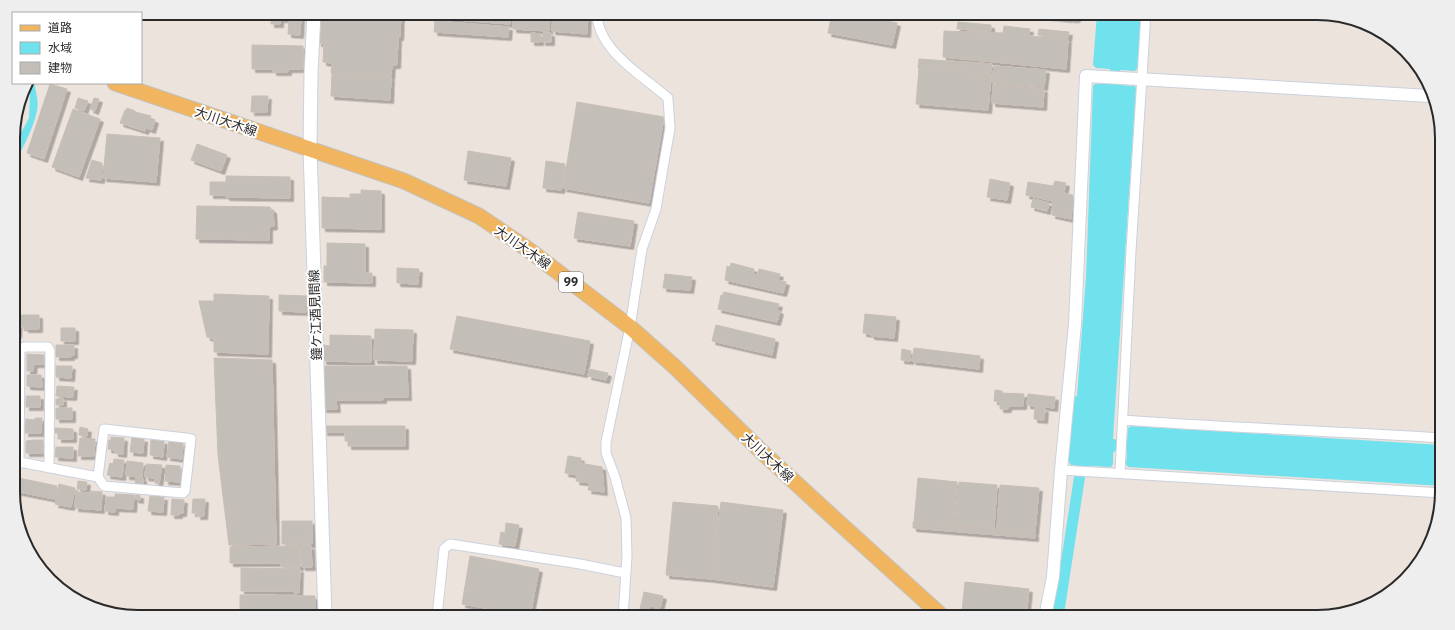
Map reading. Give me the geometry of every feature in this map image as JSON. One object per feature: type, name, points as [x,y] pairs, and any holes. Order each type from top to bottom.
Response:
[{"type":"main road","name":"鐘ケ江酒見間線","points":[[314,20],[310,148],[325,610]]},
{"type":"main road","name":"大川大木線","points":[[118,84],[404,181],[479,216],[529,250],[630,327],[676,368],[836,520],[935,610]]},
{"type":"street","points":[[598,20],[601,35],[621,60],[668,98],[670,128],[656,209],[642,249],[630,327],[606,442],[606,452],[615,476],[626,518],[627,556],[623,610]]},
{"type":"street","points":[[1120,470],[1138,79],[1145,20]]},
{"type":"street","points":[[1047,610],[1054,576],[1075,324],[1086,76],[1427,96]]},
{"type":"street","points":[[20,350],[24,347],[48,348],[50,351],[49,468]]},
{"type":"street","points":[[1123,422],[1435,438]]},
{"type":"street","points":[[20,462],[98,477],[104,486],[184,493],[186,491],[191,439],[104,429],[98,477]]},
{"type":"street","points":[[1064,470],[1091,472],[1120,470],[1435,492]]},
{"type":"street","points":[[438,610],[444,549],[450,544],[580,564],[625,574]]},
{"type":"water","points":[[1096,20],[1141,20],[1138,67],[1135,71],[1120,70],[1120,85],[1135,86],[1136,88],[1113,439],[1127,441],[1128,428],[1131,426],[1435,445],[1435,486],[1128,467],[1126,464],[1127,452],[1115,451],[1113,453],[1113,464],[1111,467],[1071,465],[1068,460],[1074,397],[1077,396],[1086,277],[1093,86],[1095,84],[1108,84],[1110,69],[1096,68],[1093,65]]},
{"type":"water","points":[[34,84],[38,108],[30,132],[20,152],[20,135],[29,118],[30,93]]},
{"type":"building","points":[[271,20],[280,20],[280,24],[271,24]]},
{"type":"building","points":[[289,20],[301,20],[300,35],[288,34]]},
{"type":"building","points":[[320,20],[401,20],[400,37],[398,37],[397,65],[392,65],[391,76],[331,73],[332,63],[323,62],[324,43],[318,43]]},
{"type":"building","points":[[457,20],[510,20],[510,24]]},
{"type":"building","points":[[514,20],[550,20],[549,31],[513,29]]},
{"type":"building","points":[[553,20],[588,20],[587,34],[552,31]]},
{"type":"building","points":[[831,20],[883,20],[897,23],[892,45],[828,33]]},
{"type":"building","points":[[435,21],[509,27],[508,37],[434,32]]},
{"type":"building","points":[[958,22],[991,25],[991,31],[957,29]]},
{"type":"building","points":[[1004,26],[1030,29],[1029,36],[1068,39],[1066,69],[943,57],[944,31],[1003,33]]},
{"type":"building","points":[[1039,29],[1069,32],[1068,38],[1038,35]]},
{"type":"building","points":[[531,33],[541,34],[540,42],[531,42]]},
{"type":"building","points":[[543,33],[551,33],[551,42],[542,42]]},
{"type":"building","points":[[252,45],[303,46],[303,69],[288,69],[288,72],[273,72],[273,69],[252,69]]},
{"type":"building","points":[[919,59],[992,64],[991,73],[918,68]]},
{"type":"building","points":[[994,66],[1046,70],[1044,87],[992,83]]},
{"type":"building","points":[[919,68],[991,74],[988,110],[916,104]]},
{"type":"building","points":[[332,73],[391,77],[390,100],[331,96]]},
{"type":"building","points":[[50,84],[67,89],[44,159],[27,153]]},
{"type":"building","points":[[993,85],[1044,89],[1043,107],[992,103]]},
{"type":"building","points":[[252,96],[268,96],[267,112],[251,112]]},
{"type":"building","points":[[78,98],[88,101],[84,111],[75,108]]},
{"type":"building","points":[[94,98],[99,99],[95,111],[90,109]]},
{"type":"building","points":[[577,102],[664,117],[649,203],[563,188]]},
{"type":"building","points":[[127,108],[135,112],[151,116],[150,118],[155,120],[152,130],[146,128],[145,131],[120,123]]},
{"type":"building","points":[[73,109],[100,119],[79,177],[52,167]]},
{"type":"building","points":[[107,134],[160,138],[156,182],[103,178]]},
{"type":"building","points":[[197,144],[227,155],[221,171],[191,160]]},
{"type":"building","points":[[468,151],[511,158],[506,186],[464,180]]},
{"type":"building","points":[[92,160],[102,163],[101,180],[86,178]]},
{"type":"building","points":[[546,161],[565,164],[561,190],[543,188]]},
{"type":"building","points":[[226,176],[290,177],[290,198],[226,197],[226,195],[210,195],[210,182],[226,182]]},
{"type":"building","points":[[990,179],[1010,183],[1007,200],[987,197]]},
{"type":"building","points":[[1055,181],[1066,183],[1064,193],[1073,195],[1071,219],[1052,215],[1053,201],[1026,195],[1028,182],[1053,186]]},
{"type":"building","points":[[361,190],[381,191],[381,229],[322,228],[322,197],[350,198],[350,194],[361,194]]},
{"type":"building","points":[[1033,199],[1049,203],[1047,211],[1031,207]]},
{"type":"building","points":[[197,206],[270,207],[273,210],[274,226],[269,227],[269,240],[196,239]]},
{"type":"building","points":[[578,212],[634,221],[630,246],[574,238]]},
{"type":"building","points":[[327,243],[365,244],[365,273],[372,273],[372,283],[324,282],[324,266],[327,266]]},
{"type":"building","points":[[731,263],[754,269],[753,274],[757,275],[759,269],[780,274],[778,280],[786,282],[783,293],[725,280],[727,266],[730,267]]},
{"type":"building","points":[[397,268],[419,269],[418,284],[397,283]]},
{"type":"building","points":[[665,274],[692,277],[690,290],[663,288]]},
{"type":"building","points":[[724,292],[779,304],[777,310],[780,311],[777,322],[718,309],[721,295],[723,295]]},
{"type":"building","points":[[214,294],[269,296],[268,354],[214,352],[214,339],[207,337],[199,301],[214,301]]},
{"type":"building","points":[[279,295],[307,296],[306,312],[279,311]]},
{"type":"building","points":[[865,314],[896,317],[894,338],[871,336],[871,334],[863,333]]},
{"type":"building","points":[[21,315],[39,315],[39,329],[25,329],[25,327],[21,327]]},
{"type":"building","points":[[457,316],[590,341],[584,374],[450,349]]},
{"type":"building","points":[[716,325],[775,339],[772,355],[712,341]]},
{"type":"building","points":[[61,328],[75,328],[75,341],[61,341]]},
{"type":"building","points":[[375,329],[413,330],[412,361],[374,360]]},
{"type":"building","points":[[330,335],[371,336],[371,362],[323,361],[323,345],[330,346]]},
{"type":"building","points":[[56,345],[74,345],[74,355],[71,355],[71,357],[56,357]]},
{"type":"building","points":[[914,348],[980,356],[979,369],[912,361]]},
{"type":"building","points":[[902,349],[911,351],[910,361],[901,360]]},
{"type":"building","points":[[27,354],[44,355],[44,364],[34,364],[33,371],[27,371]]},
{"type":"building","points":[[214,358],[272,360],[276,544],[229,545],[218,455]]},
{"type":"building","points":[[56,366],[72,366],[71,378],[56,377]]},
{"type":"building","points":[[324,366],[407,366],[408,397],[383,397],[383,400],[336,400],[337,409],[323,409]]},
{"type":"building","points":[[589,369],[608,373],[606,380],[588,376]]},
{"type":"building","points":[[27,375],[41,375],[42,387],[27,386]]},
{"type":"building","points":[[57,386],[74,387],[73,397],[56,396]]},
{"type":"building","points":[[995,390],[1002,391],[1002,393],[1024,394],[1023,406],[1008,406],[1008,409],[1000,409],[1000,402],[994,401]]},
{"type":"building","points":[[1028,394],[1055,397],[1054,408],[1027,405]]},
{"type":"building","points":[[26,396],[40,396],[40,407],[26,407]]},
{"type":"building","points":[[63,398],[63,405],[56,405],[56,399]]},
{"type":"building","points":[[1035,407],[1045,409],[1044,420],[1034,419]]},
{"type":"building","points":[[56,408],[72,408],[72,419],[56,419]]},
{"type":"building","points":[[35,418],[42,418],[41,433],[25,433],[26,419],[35,420]]},
{"type":"building","points":[[324,426],[405,426],[405,446],[348,446],[348,441],[345,441],[345,432],[324,432]]},
{"type":"building","points":[[80,427],[88,429],[87,436],[79,435]]},
{"type":"building","points":[[55,428],[73,429],[73,439],[58,439],[58,433],[55,433]]},
{"type":"building","points":[[111,437],[124,438],[123,454],[115,453],[115,450],[108,449],[109,440],[111,440]]},
{"type":"building","points":[[132,437],[144,439],[143,453],[130,452]]},
{"type":"building","points":[[80,438],[95,439],[94,456],[78,456]]},
{"type":"building","points":[[43,440],[43,453],[26,453],[26,441]]},
{"type":"building","points":[[151,440],[164,441],[163,457],[150,455]]},
{"type":"building","points":[[169,441],[183,443],[182,459],[167,457]]},
{"type":"building","points":[[56,447],[73,447],[73,458],[55,457]]},
{"type":"building","points":[[568,456],[581,458],[580,463],[602,467],[604,492],[588,490],[590,483],[576,481],[577,475],[565,473]]},
{"type":"building","points":[[114,459],[124,460],[122,477],[107,475],[110,463],[113,464]]},
{"type":"building","points":[[127,461],[143,463],[142,477],[126,476]]},
{"type":"building","points":[[146,464],[162,465],[159,484],[155,483],[155,478],[145,477]]},
{"type":"building","points":[[166,465],[180,466],[180,469],[182,470],[181,482],[165,481]]},
{"type":"building","points":[[20,478],[57,486],[54,499],[20,492]]},
{"type":"building","points":[[136,478],[143,478],[143,484],[135,484]]},
{"type":"building","points":[[918,478],[957,482],[953,525],[914,522]]},
{"type":"building","points":[[78,481],[87,482],[86,490],[77,489]]},
{"type":"building","points":[[959,482],[997,485],[994,528],[955,525]]},
{"type":"building","points":[[59,484],[75,488],[71,507],[55,504]]},
{"type":"building","points":[[1000,485],[1039,488],[1035,532],[997,529]]},
{"type":"building","points":[[90,491],[102,492],[101,510],[75,508],[76,492],[90,493]]},
{"type":"building","points":[[115,494],[134,495],[133,509],[115,508],[115,512],[105,511],[106,497],[115,497]]},
{"type":"building","points":[[135,495],[140,495],[140,500],[135,499]]},
{"type":"building","points":[[150,496],[164,497],[163,512],[148,511]]},
{"type":"building","points":[[172,499],[184,500],[183,513],[179,513],[179,515],[171,515]]},
{"type":"building","points":[[193,499],[205,499],[204,516],[197,516],[198,513],[192,513]]},
{"type":"building","points":[[673,502],[718,506],[712,579],[666,575]]},
{"type":"building","points":[[721,502],[783,510],[773,587],[712,579]]},
{"type":"building","points":[[282,521],[312,521],[312,544],[282,544]]},
{"type":"building","points":[[913,522],[1035,533],[1035,538],[913,528]]},
{"type":"building","points":[[506,523],[519,525],[515,546],[499,544],[501,532],[505,533]]},
{"type":"building","points":[[300,546],[300,567],[281,567],[281,563],[230,563],[230,547]]},
{"type":"building","points":[[301,546],[311,546],[312,567],[302,567]]},
{"type":"building","points":[[470,556],[539,569],[531,610],[496,610],[462,604]]},
{"type":"building","points":[[241,568],[300,569],[299,593],[294,593],[294,591],[241,591]]},
{"type":"building","points":[[965,582],[1029,589],[1027,610],[962,610]]},
{"type":"building","points":[[644,592],[663,596],[660,608],[650,606],[649,610],[640,610]]},
{"type":"building","points":[[240,595],[315,596],[315,610],[240,610]]},
{"type":"waterway","points":[[1059,610],[1082,461]]}]
